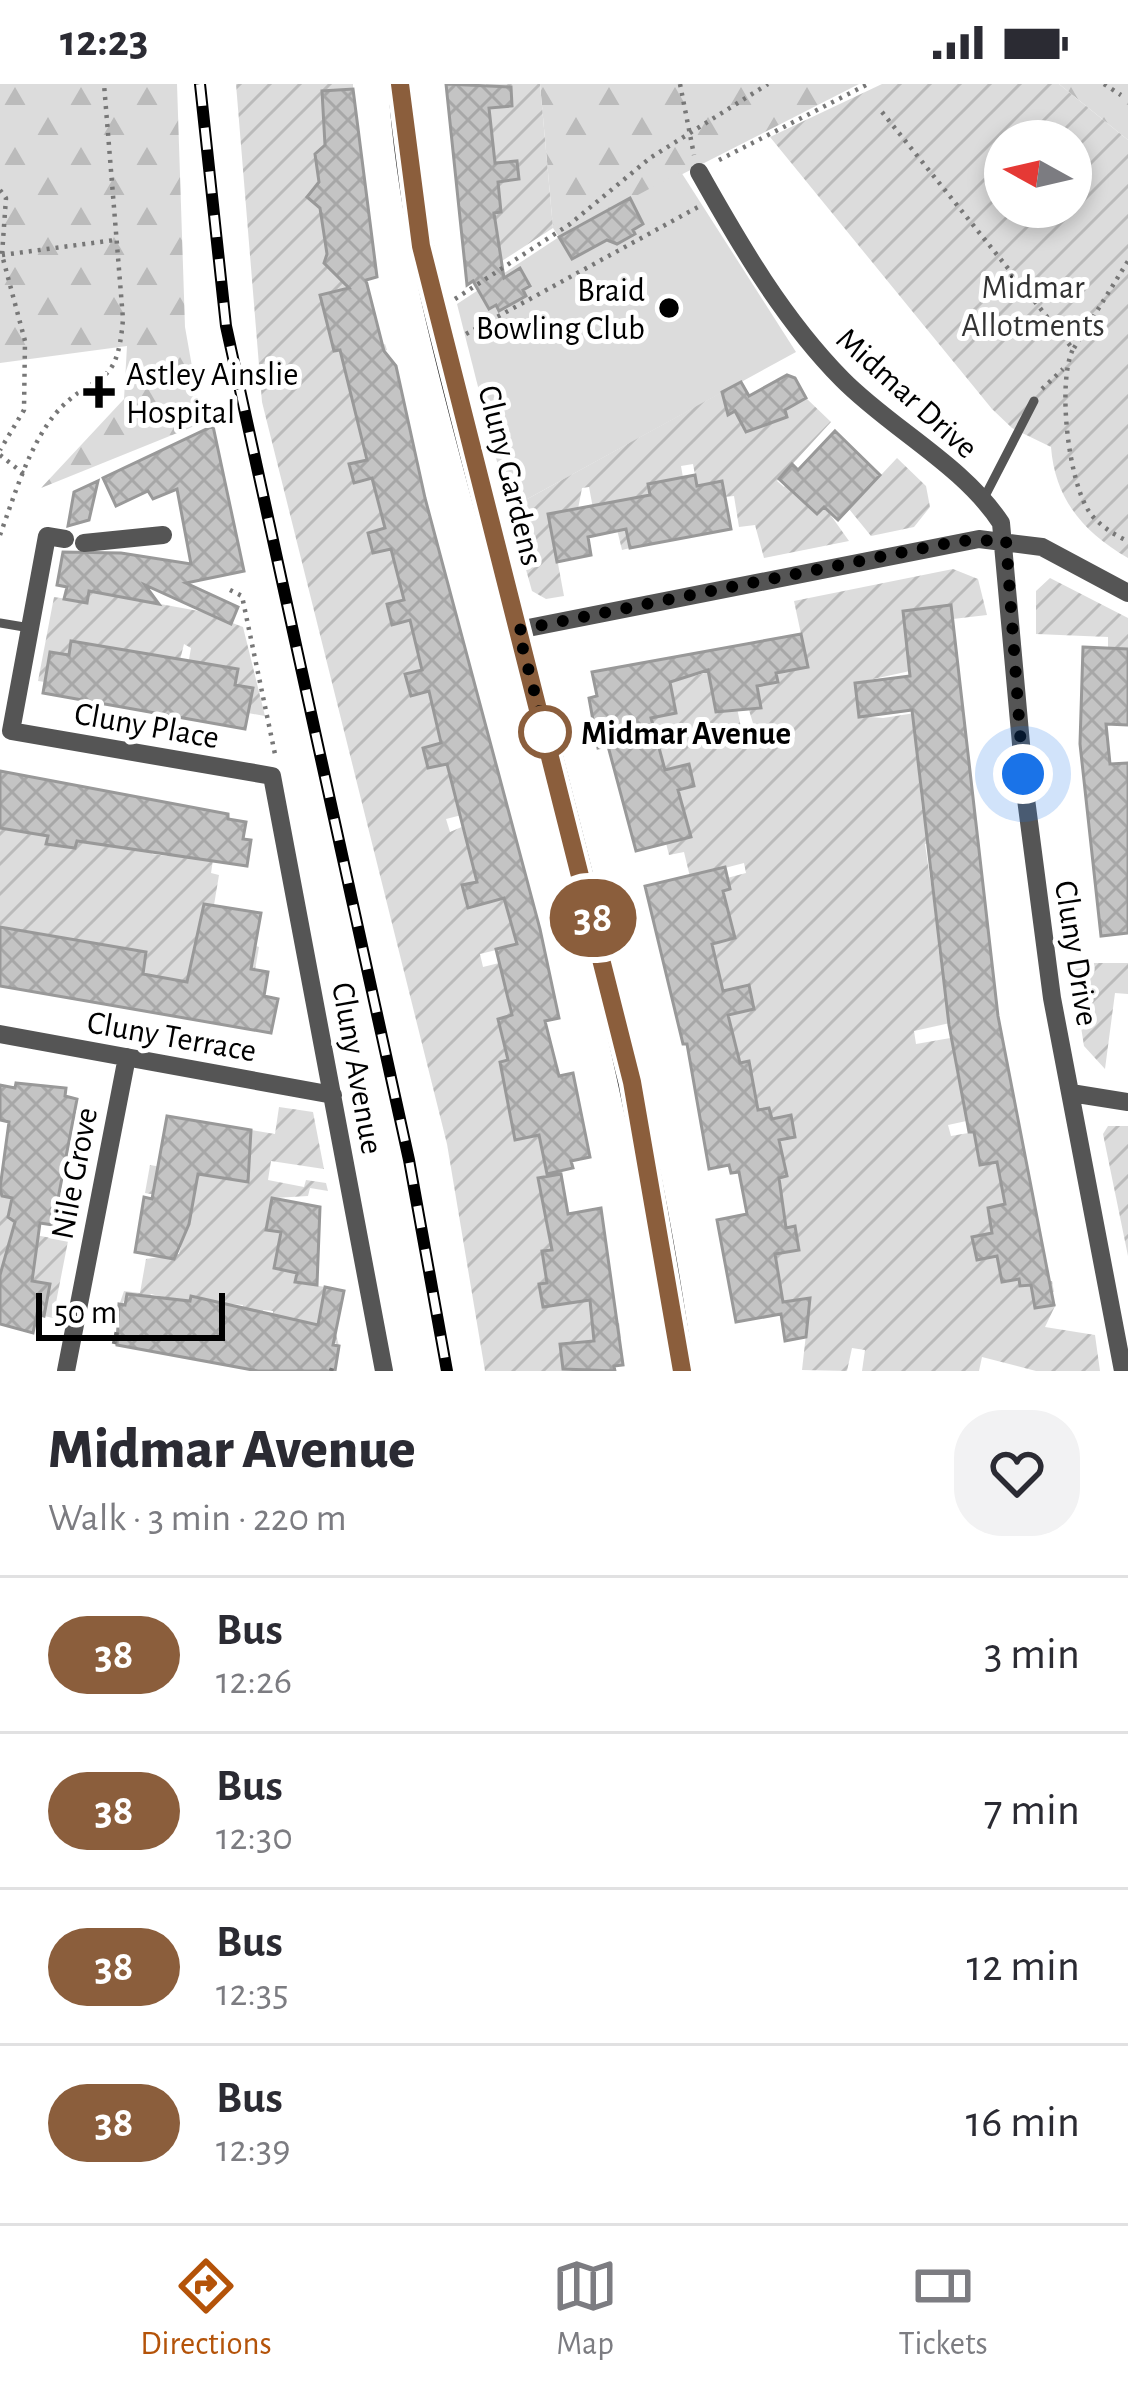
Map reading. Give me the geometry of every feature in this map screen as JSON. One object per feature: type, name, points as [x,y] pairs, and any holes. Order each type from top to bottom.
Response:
[{"type":"street","name":"Cluny Gardens","points":[[400,84],[409,174],[435,312],[639,1112],[682,1371]]},
{"type":"street","name":"Midmar Drive","points":[[699,172],[762,278],[823,358],[983,500],[1006,540]]},
{"type":"street","points":[[30,628],[47,536],[75,541],[163,535]]},
{"type":"street","points":[[518,630],[947,543],[1006,540],[1042,547],[1128,593]]},
{"type":"street","name":"Cluny Drive","points":[[1006,540],[1028,823],[1071,1093],[1123,1371]]},
{"type":"street","name":"Cluny Place","points":[[30,628],[11,731],[272,776]]},
{"type":"street","name":"Cluny Avenue","points":[[272,776],[384,1371]]},
{"type":"street","name":"Cluny Terrace","points":[[0,1034],[332,1095]]},
{"type":"street","name":"Nile Grove","points":[[66,1371],[127,1057]]},
{"type":"street","points":[[1071,1093],[1128,1102]]},
{"type":"lane","points":[[983,500],[1034,400]]},
{"type":"lane","points":[[0,623],[30,628]]},
{"type":"path","points":[[0,536],[56,413],[110,374],[120,352],[118,240],[104,84]]},
{"type":"path","points":[[680,84],[699,172],[868,84]]},
{"type":"path","points":[[435,312],[570,224],[614,183],[768,84]]},
{"type":"path","points":[[1103,84],[1121,95]]},
{"type":"path","points":[[882,112],[1073,349]]},
{"type":"path","points":[[0,190],[6,198],[2,255],[25,341],[24,410],[0,452],[25,474]]},
{"type":"path","points":[[465,334],[700,206]]},
{"type":"path","points":[[2,255],[118,240]]},
{"type":"path","points":[[1128,261],[1064,369],[1076,486],[1091,514],[1128,541]]},
{"type":"path","points":[[1034,400],[1047,380],[1064,369]]},
{"type":"path","points":[[230,590],[242,596],[274,736],[272,776]]},
{"type":"path","points":[[114,1344],[118,1327]]},
{"type":"green space","name":"Astley Ainslie Hospital","points":[[0,84],[177,84],[185,327],[202,423],[41,488],[124,399],[127,346],[0,363]]},
{"type":"green space","points":[[236,84],[353,84],[353,89],[322,91],[325,140],[363,200],[325,262],[360,285],[320,296],[334,351],[374,341],[376,348],[385,344],[387,350],[345,369],[367,411],[355,415],[359,431],[406,420],[368,461],[350,465],[354,483],[372,477],[422,486],[426,498],[381,509],[386,530],[368,533],[373,553],[391,547],[396,567],[441,556],[445,570],[401,581],[405,602],[387,604],[392,624],[409,618],[415,638],[460,628],[464,640],[419,651],[424,672],[406,674],[411,696],[428,689],[434,709],[478,698],[482,713],[442,745],[423,747],[429,768],[446,762],[452,782],[505,804],[446,819],[450,832],[464,826],[478,884],[463,886],[468,907],[525,886],[504,899],[514,935],[540,939],[480,954],[483,967],[499,963],[512,1015],[498,1019],[501,1031],[545,1021],[530,1054],[500,1062],[516,1140],[539,1135],[545,1166],[559,1163],[561,1174],[539,1178],[545,1212],[567,1209],[568,1214],[558,1216],[563,1248],[543,1251],[568,1280],[540,1285],[543,1307],[614,1296],[615,1305],[591,1308],[594,1326],[619,1323],[621,1338],[560,1345],[563,1368],[579,1371],[485,1371],[447,1144],[262,402]]},
{"type":"green space","points":[[486,84],[540,84],[553,228],[488,270],[500,254],[495,220],[480,221],[499,182],[519,179],[518,162],[496,163]]},
{"type":"green space","points":[[540,84],[859,84],[559,237],[553,228]]},
{"type":"green space","name":"Midmar Allotments","points":[[882,84],[1059,84],[1128,140],[1128,558],[1074,512],[1058,483],[1051,447],[1012,428],[770,137]]},
{"type":"green space","points":[[1059,84],[1128,84],[1128,140]]},
{"type":"green space","points":[[681,172],[796,352],[509,509],[457,304],[559,237]]},
{"type":"green space","points":[[722,392],[728,414],[735,411],[746,431],[787,417],[785,410],[806,398],[831,422],[777,481],[784,487],[803,467],[830,500],[827,510],[849,541],[764,558],[755,525],[739,527],[734,496],[724,497],[721,482],[697,486],[693,464],[681,466],[693,536],[688,537],[662,481],[649,483],[650,495],[621,501],[630,548],[622,550],[612,509],[600,511],[604,534],[598,535],[589,487],[582,488],[578,509],[549,515],[564,596],[546,599],[532,591],[509,509]]},
{"type":"green space","points":[[897,458],[926,486],[930,507],[914,527],[871,536],[849,509]]},
{"type":"green space","points":[[953,569],[978,579],[987,615],[953,619],[950,605],[903,611],[910,671],[855,683],[859,716],[883,718],[960,706],[914,730],[922,809],[951,840],[925,844],[936,919],[962,917],[964,943],[938,947],[950,1023],[914,1031],[916,1044],[979,1033],[981,1043],[953,1049],[961,1092],[1011,1083],[994,1115],[948,1125],[951,1136],[974,1132],[981,1165],[1026,1156],[1029,1172],[1005,1177],[1014,1195],[1004,1197],[1005,1204],[988,1208],[993,1235],[972,1237],[976,1259],[996,1254],[1002,1282],[1019,1279],[1021,1286],[1052,1281],[1054,1292],[1033,1297],[1036,1308],[1056,1304],[1045,1327],[1095,1335],[1100,1371],[1036,1371],[982,1357],[979,1371],[862,1371],[865,1350],[852,1348],[847,1371],[802,1370],[810,1298],[759,1306],[775,1252],[799,1250],[796,1227],[774,1230],[785,1222],[784,1214],[749,1133],[795,1137],[791,1116],[772,1119],[769,1108],[750,1112],[749,1061],[715,1068],[689,1052],[687,1044],[736,1050],[729,1014],[754,1009],[748,985],[724,992],[695,896],[730,889],[727,878],[746,873],[744,863],[690,877],[684,852],[669,855],[666,843],[675,791],[694,786],[689,765],[665,772],[634,739],[603,747],[597,728],[675,713],[670,682],[709,672],[737,708],[742,732],[755,730],[749,710],[761,707],[755,687],[777,682],[773,658],[795,669],[808,667],[794,601]]},
{"type":"green space","points":[[1050,578],[1128,618],[1128,649],[1108,648],[1108,637],[1036,634],[1036,591]]},
{"type":"green space","points":[[67,587],[204,612],[243,627],[265,716],[248,713],[252,688],[186,676],[191,648],[184,644],[180,660],[72,641],[69,655],[50,653],[45,682],[38,681],[54,597],[87,602],[88,594]]},
{"type":"green space","points":[[50,822],[47,843],[75,848],[79,827],[105,831],[103,845],[119,848],[121,834],[154,840],[152,854],[167,856],[170,842],[213,860],[211,873],[219,875],[212,917],[210,905],[204,904],[200,926],[259,947],[255,970],[193,958],[187,982],[142,975],[146,953],[23,931],[19,953],[0,927],[0,828]]},
{"type":"green space","points":[[1071,963],[1128,963],[1128,994],[1115,993],[1105,1069],[1084,1046]]},
{"type":"green space","points":[[279,1107],[313,1112],[324,1169],[271,1161],[268,1180],[304,1187],[306,1180],[326,1183],[328,1191],[310,1188],[308,1196],[274,1198],[266,1229],[281,1232],[274,1268],[297,1273],[296,1282],[325,1287],[318,1326],[335,1330],[339,1346],[310,1323],[272,1321],[273,1311],[263,1310],[262,1319],[241,1315],[243,1305],[232,1304],[230,1314],[151,1294],[149,1298],[127,1294],[112,1326],[124,1291],[140,1293],[146,1259],[179,1254],[182,1242],[162,1196],[145,1193],[150,1165],[241,1181],[245,1163],[250,1163],[251,1130],[275,1134]]},
{"type":"green space","points":[[1108,1126],[1128,1126],[1128,1256],[1103,1134]]},
{"type":"green space","points":[[0,1188],[13,1196],[13,1221],[25,1223],[24,1233],[68,1241],[53,1318],[44,1316],[50,1285],[32,1281],[35,1262],[8,1257],[8,1276],[0,1275]]},
{"type":"building","points":[[446,84],[511,87],[512,106],[489,108],[495,163],[517,161],[519,179],[498,182],[501,212],[494,213],[504,278],[520,268],[530,286],[523,290],[526,296],[499,311],[496,305],[489,309],[473,281],[467,285]]},
{"type":"building","points":[[353,89],[377,277],[366,280],[384,351],[396,366],[425,498],[540,929],[559,1018],[545,1021],[559,1076],[573,1073],[590,1157],[571,1161],[573,1168],[547,1174],[539,1135],[515,1140],[500,1062],[508,1060],[498,1019],[512,1015],[496,949],[517,944],[504,898],[468,908],[462,885],[477,882],[447,764],[428,768],[423,748],[441,743],[429,691],[411,696],[405,674],[422,670],[410,620],[392,625],[387,604],[404,600],[391,549],[373,553],[368,533],[385,528],[372,478],[354,483],[349,464],[367,460],[340,350],[334,351],[320,295],[349,288],[324,263],[327,254],[320,208],[307,197],[319,182],[315,154],[325,145],[322,91]]},
{"type":"building","points":[[630,198],[643,224],[633,230],[635,234],[617,244],[607,240],[572,259],[559,237]]},
{"type":"building","points":[[787,375],[795,378],[806,398],[785,410],[787,417],[746,432],[735,411],[728,415],[722,392],[741,382],[749,396]]},
{"type":"building","points":[[213,426],[244,571],[186,583],[238,607],[231,624],[145,585],[159,604],[89,591],[87,603],[64,599],[67,587],[57,585],[63,552],[121,553],[191,564],[177,489],[153,499],[148,491],[116,506],[103,478]]},
{"type":"building","points":[[835,431],[880,475],[838,520],[824,507],[817,514],[779,479],[792,464],[798,470]]},
{"type":"building","points":[[695,475],[697,486],[722,481],[731,529],[630,548],[626,529],[588,537],[591,555],[557,562],[548,514],[650,495],[648,484]]},
{"type":"building","points":[[98,481],[89,520],[68,526],[74,492]]},
{"type":"building","points":[[951,605],[998,1016],[1054,1305],[1035,1308],[1031,1285],[1020,1286],[1019,1279],[1002,1282],[997,1256],[977,1260],[972,1237],[992,1233],[988,1208],[1005,1204],[997,1162],[980,1165],[974,1132],[969,1132],[949,1025],[912,710],[859,717],[855,683],[910,676],[903,611]]},
{"type":"building","points":[[801,634],[808,667],[776,673],[778,682],[757,686],[761,708],[716,712],[708,670],[670,682],[676,713],[651,718],[665,770],[689,764],[694,786],[678,790],[691,837],[636,851],[608,746],[598,748],[589,698],[597,696],[592,672]]},
{"type":"building","points":[[71,641],[238,669],[235,685],[253,688],[245,729],[43,693],[50,652],[69,655]]},
{"type":"building","points":[[1083,647],[1128,649],[1128,725],[1106,724],[1110,764],[1128,763],[1128,933],[1101,936],[1080,744]]},
{"type":"building","points":[[0,771],[228,814],[228,819],[246,822],[243,839],[251,840],[247,866],[77,841],[75,848],[46,844],[48,836],[0,828]]},
{"type":"building","points":[[725,867],[730,889],[723,891],[735,938],[712,944],[723,991],[749,985],[754,1009],[728,1015],[740,1063],[749,1061],[758,1110],[769,1108],[772,1119],[791,1115],[795,1137],[779,1140],[787,1176],[779,1178],[786,1228],[795,1226],[799,1250],[775,1254],[783,1302],[810,1298],[806,1337],[785,1341],[781,1314],[736,1322],[717,1220],[747,1214],[739,1172],[731,1173],[729,1165],[709,1169],[687,1044],[683,1044],[645,886]]},
{"type":"building","points":[[204,904],[261,913],[251,969],[268,972],[264,996],[278,999],[271,1033],[0,986],[0,927],[146,952],[143,974],[187,982]]},
{"type":"building","points":[[16,1083],[66,1088],[65,1096],[77,1099],[53,1225],[40,1223],[32,1281],[50,1284],[44,1316],[37,1314],[33,1333],[0,1324],[0,1275],[15,1222],[8,1217],[12,1198],[2,1196],[0,1188],[9,1122],[0,1120],[0,1085],[15,1088]]},
{"type":"building","points":[[167,1116],[251,1130],[248,1182],[198,1174],[189,1224],[174,1259],[135,1252],[144,1197],[152,1199]]},
{"type":"building","points":[[561,1174],[568,1214],[601,1208],[623,1365],[614,1366],[615,1371],[563,1369],[560,1344],[594,1341],[590,1300],[543,1307],[539,1284],[547,1283],[542,1251],[552,1250],[538,1178]]},
{"type":"building","points":[[272,1198],[320,1207],[317,1285],[295,1282],[297,1273],[274,1268],[281,1232],[266,1230]]},
{"type":"building","points":[[325,1287],[344,1291],[333,1345],[339,1346],[335,1371],[258,1371],[117,1345],[119,1304],[125,1305],[127,1294],[190,1301],[191,1296],[318,1325]]},
{"type":"railway","points":[[200,84],[226,326],[409,1160],[447,1371]]},
{"type":"bus line","name":"38","points":[[400,84],[409,174],[435,312],[632,1082],[657,1203],[682,1371]]},
{"type":"place","name":"Braid Bowling Club","points":[[669,308]]},
{"type":"place","name":"Astley Ainslie Hospital","points":[[99,392]]},
{"type":"place","name":"Midmar Avenue","points":[[545,732]]},
{"type":"route","points":[[545,732],[518,630],[959,541],[1006,540],[1023,774]]}]
